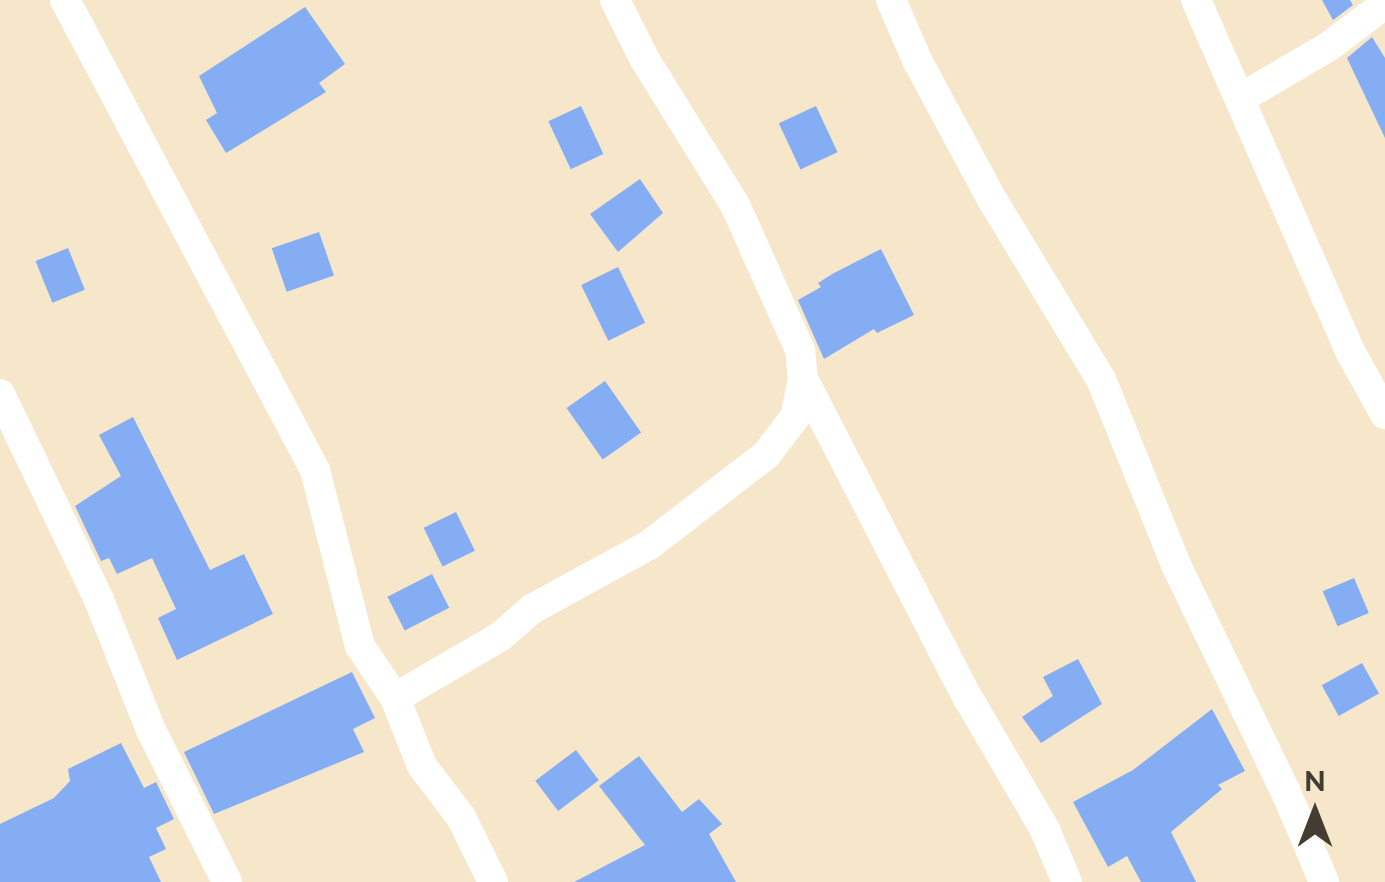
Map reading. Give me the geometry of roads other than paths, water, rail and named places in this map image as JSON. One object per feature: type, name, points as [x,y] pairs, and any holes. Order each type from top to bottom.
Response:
[{"type":"street","points":[[65,0],[315,470],[360,646],[395,698],[422,766],[461,817],[493,882]]},
{"type":"street","points":[[395,698],[501,636],[532,609],[649,545],[766,455],[795,417],[803,379],[800,350],[735,206],[645,60],[615,0]]},
{"type":"street","points":[[891,0],[918,62],[993,201],[1101,379],[1178,567],[1286,792],[1324,882]]},
{"type":"street","points":[[1196,0],[1351,353],[1385,414]]},
{"type":"street","points":[[1241,98],[1328,47],[1385,4]]},
{"type":"street","points":[[803,379],[968,698],[1045,830],[1067,882]]},
{"type":"street","points":[[0,394],[100,600],[151,730],[227,882]]}]
